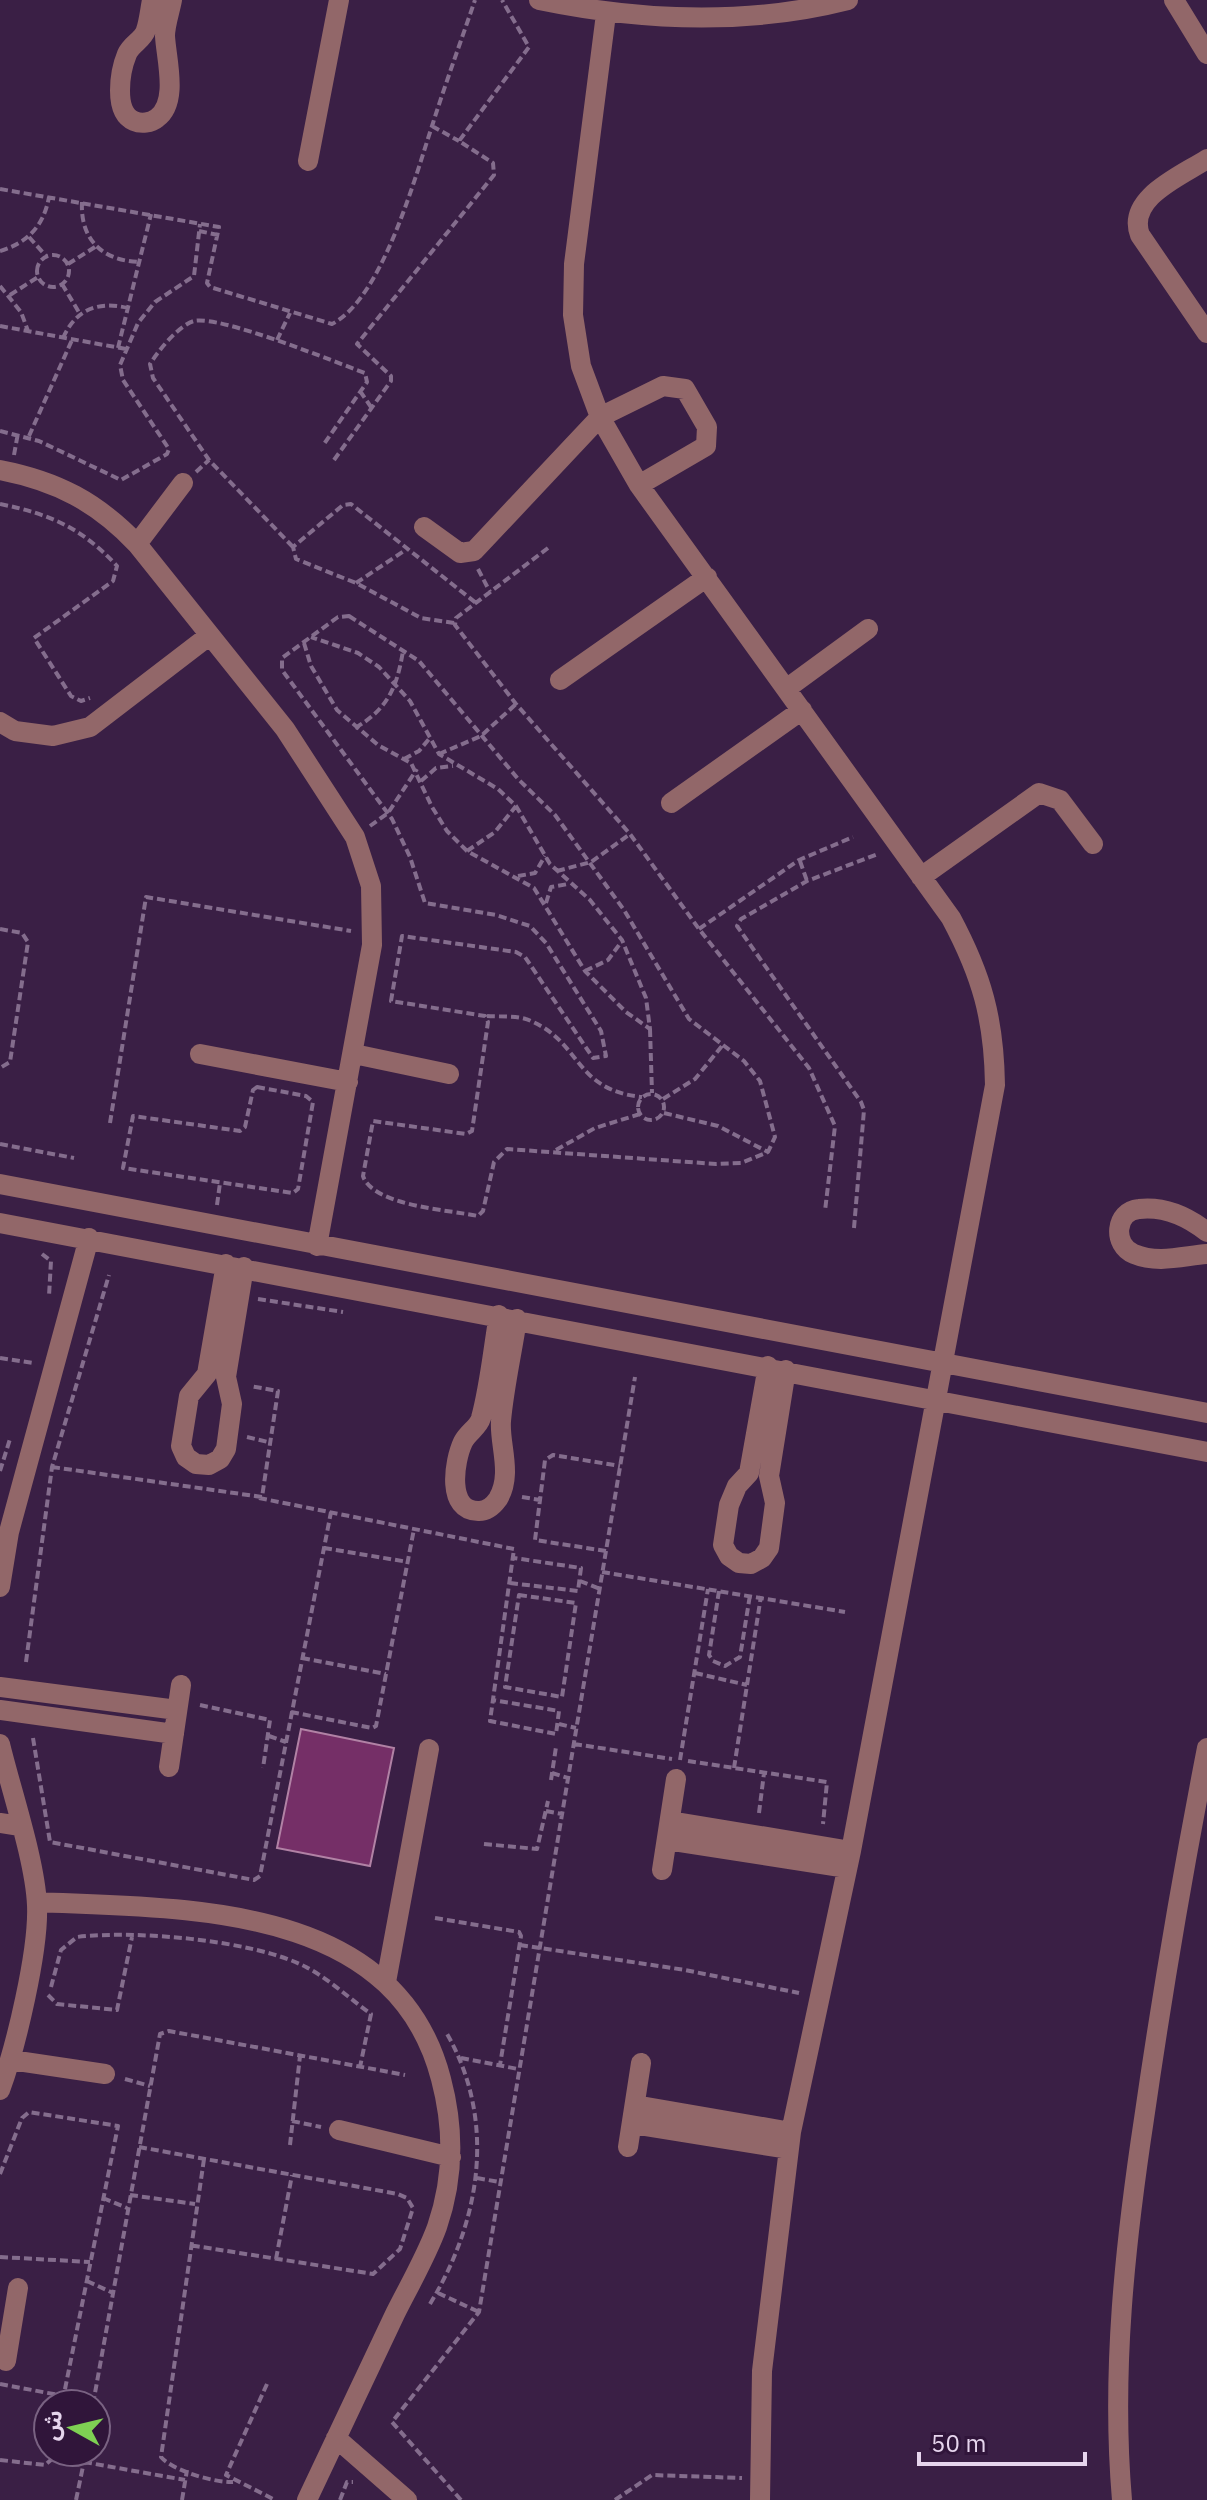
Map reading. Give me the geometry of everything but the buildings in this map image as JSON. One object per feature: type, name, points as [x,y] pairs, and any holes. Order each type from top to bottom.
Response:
[{"type":"street","points":[[152,0],[146,32],[127,54],[125,64],[120,104],[125,115],[135,122],[147,123],[159,118],[165,107],[171,62],[165,35],[172,0]]},
{"type":"street","points":[[308,161],[339,0]]},
{"type":"street","points":[[539,0],[606,14],[680,19],[754,16],[848,0]]},
{"type":"street","points":[[1174,0],[1207,54]]},
{"type":"street","points":[[606,14],[574,264],[573,315],[581,366],[600,417],[639,485],[951,918],[972,956],[986,998],[994,1041],[995,1085],[937,1399],[849,1859],[817,1997],[789,2140],[762,2371],[757,2493]]},
{"type":"street","points":[[1207,159],[1143,202],[1137,218],[1140,235],[1207,333]]},
{"type":"street","points":[[424,527],[460,553],[474,551],[600,417],[671,385],[685,389],[707,427],[706,446],[639,485]]},
{"type":"street","points":[[0,470],[47,480],[81,496],[112,517],[285,729],[355,837],[371,886],[373,935],[317,1246]]},
{"type":"street","points":[[137,544],[183,483]]},
{"type":"street","points":[[560,680],[707,577]]},
{"type":"street","points":[[786,689],[868,629]]},
{"type":"street","points":[[0,722],[15,731],[53,736],[90,727],[210,635]]},
{"type":"street","points":[[671,803],[802,710]]},
{"type":"street","points":[[921,877],[1039,793],[1060,800],[1093,844]]},
{"type":"street","points":[[200,1054],[348,1082]]},
{"type":"street","points":[[354,1054],[449,1074]]},
{"type":"street","points":[[0,1184],[1207,1413]]},
{"type":"street","points":[[1207,1232],[1187,1216],[1138,1209],[1126,1214],[1119,1225],[1119,1237],[1125,1248],[1135,1255],[1179,1260],[1207,1254]]},
{"type":"street","points":[[0,1223],[1207,1452]]},
{"type":"street","points":[[1,1578],[4,1531],[89,1238]]},
{"type":"street","points":[[235,1266],[226,1377],[232,1404],[226,1449],[220,1459],[209,1465],[196,1464],[186,1457],[181,1446],[184,1419],[189,1396],[207,1374],[235,1266]]},
{"type":"street","points":[[508,1317],[500,1424],[506,1451],[501,1494],[493,1506],[483,1512],[470,1511],[460,1504],[454,1492],[462,1443],[481,1420],[508,1317]]},
{"type":"street","points":[[777,1368],[769,1476],[775,1503],[769,1548],[762,1558],[751,1564],[739,1563],[729,1556],[723,1545],[729,1505],[737,1486],[749,1473],[777,1368]]},
{"type":"street","points":[[0,1687],[179,1699],[169,1767]]},
{"type":"street","points":[[0,1710],[174,1734]]},
{"type":"street","points":[[0,1744],[10,1824],[37,1902],[36,1934],[11,2060],[0,2090]]},
{"type":"street","points":[[1122,2500],[1120,2362],[1127,2237],[1164,1974],[1207,1748]]},
{"type":"street","points":[[386,1982],[429,1749]]},
{"type":"street","points":[[662,1870],[678,1770]]},
{"type":"street","points":[[669,1830],[849,1859]]},
{"type":"street","points":[[37,1902],[238,1915],[291,1930],[328,1946],[386,1982],[416,2020],[437,2063],[449,2109],[451,2157],[447,2193],[436,2228],[307,2500]]},
{"type":"street","points":[[11,2060],[105,2074]]},
{"type":"street","points":[[628,2147],[641,2063]]},
{"type":"street","points":[[633,2114],[789,2140]]},
{"type":"street","points":[[339,2130],[451,2157]]},
{"type":"street","points":[[6,2361],[7,2311],[18,2288]]},
{"type":"street","points":[[336,2438],[407,2500]]},
{"type":"path","points":[[0,189],[219,227],[209,286],[332,324],[341,319],[363,291],[405,215],[475,0]]},
{"type":"path","points":[[459,141],[529,47],[502,0]]},
{"type":"path","points":[[334,460],[391,378],[357,344],[494,175],[493,163],[432,126]]},
{"type":"path","points":[[0,251],[29,237],[39,225],[49,197]]},
{"type":"path","points":[[82,202],[86,233],[95,247],[108,256],[140,262]]},
{"type":"path","points":[[118,348],[151,214]]},
{"type":"path","points":[[0,431],[28,436],[121,480],[167,454],[169,449],[123,380],[120,365],[138,323],[155,302],[194,276],[200,224]]},
{"type":"path","points":[[199,231],[218,235]]},
{"type":"path","points":[[29,237],[46,256],[59,256],[68,264],[69,271],[62,284]]},
{"type":"path","points":[[68,264],[95,247]]},
{"type":"path","points":[[46,256],[39,265],[39,277],[49,286],[62,284]]},
{"type":"path","points":[[10,295],[39,277]]},
{"type":"path","points":[[62,284],[80,314]]},
{"type":"path","points":[[0,286],[10,295],[28,331]]},
{"type":"path","points":[[63,338],[80,314],[95,306],[128,308]]},
{"type":"path","points":[[277,340],[290,313]]},
{"type":"path","points":[[324,444],[367,382],[365,373],[277,340],[202,320],[194,321],[154,358],[151,373],[209,460],[293,547],[296,559],[356,583],[419,617],[454,623],[516,704],[630,834],[699,929],[803,1060],[834,1118],[835,1134],[825,1211]]},
{"type":"path","points":[[0,326],[126,349]]},
{"type":"path","points":[[28,436],[72,340]]},
{"type":"path","points":[[360,391],[371,407]]},
{"type":"path","points":[[0,504],[60,521],[93,540],[117,566],[113,581],[34,638],[74,699],[86,701],[99,692]]},
{"type":"path","points":[[293,547],[343,505],[351,504],[476,603]]},
{"type":"path","points":[[454,623],[456,618],[548,548]]},
{"type":"path","points":[[356,583],[407,549]]},
{"type":"path","points":[[485,1016],[488,1022],[472,1131],[466,1134],[373,1121],[364,1181],[386,1198],[478,1216],[483,1211],[499,1154],[515,1148],[716,1164],[741,1163],[768,1152],[775,1137],[760,1081],[744,1061],[689,1019],[591,862],[555,815],[519,780],[419,661],[356,616],[338,617],[282,658],[281,668],[388,813],[410,857],[425,903],[496,915],[530,926],[546,943],[601,1031],[606,1056],[593,1059],[525,957],[516,952],[402,936],[391,1001],[485,1016],[528,1019],[562,1042],[587,1075],[603,1087],[642,1097],[652,1093]]},
{"type":"path","points":[[311,637],[358,653],[397,684],[421,719],[439,754],[487,782],[516,806],[545,856],[570,884],[590,900],[622,940],[641,983],[650,1029],[652,1093]]},
{"type":"path","points":[[304,642],[323,689],[355,728],[417,769],[447,831],[467,851],[534,888],[585,971],[626,1012],[650,1029]]},
{"type":"path","points":[[355,728],[380,710],[397,684],[403,651]]},
{"type":"path","points":[[439,754],[481,736],[516,704]]},
{"type":"path","points":[[404,759],[419,751],[429,739]]},
{"type":"path","points":[[421,781],[436,768],[455,766]]},
{"type":"path","points":[[388,813],[417,769]]},
{"type":"path","points":[[467,851],[495,832],[516,806]]},
{"type":"path","points":[[557,871],[591,862],[630,834]]},
{"type":"path","points":[[699,929],[799,860],[853,837]]},
{"type":"path","points":[[854,1228],[864,1110],[861,1102],[737,930],[741,919],[807,881],[899,846]]},
{"type":"path","points":[[516,876],[535,873],[545,856]]},
{"type":"path","points":[[799,860],[807,881]]},
{"type":"path","points":[[546,905],[546,895],[551,887],[560,883],[570,884]]},
{"type":"path","points":[[110,1123],[146,897],[373,935]]},
{"type":"path","points":[[0,929],[19,931],[28,942],[10,1062],[0,1068]]},
{"type":"path","points":[[585,971],[608,960],[622,940]]},
{"type":"path","points":[[663,1099],[695,1079],[723,1045]]},
{"type":"path","points":[[257,1087],[306,1096],[313,1102],[298,1189],[293,1193],[123,1168],[133,1116],[240,1131],[245,1127],[253,1090],[257,1087]]},
{"type":"path","points":[[652,1093],[663,1099]]},
{"type":"path","points":[[640,1114],[642,1097]]},
{"type":"path","points":[[663,1099],[664,1113]]},
{"type":"path","points":[[554,1152],[595,1128],[640,1114],[655,1120],[664,1113]]},
{"type":"path","points":[[664,1113],[718,1126],[768,1152]]},
{"type":"path","points":[[0,1144],[74,1158]]},
{"type":"path","points":[[36,1252],[51,1261],[52,1282],[47,1309]]},
{"type":"path","points":[[26,1662],[52,1467],[109,1275]]},
{"type":"path","points":[[256,1313],[260,1298],[349,1313]]},
{"type":"path","points":[[31,1376],[38,1350]]},
{"type":"path","points":[[0,1358],[35,1363]]},
{"type":"path","points":[[461,2500],[392,2422],[479,2312],[635,1377]]},
{"type":"path","points":[[248,1384],[278,1391],[265,1495],[259,1498]]},
{"type":"path","points":[[0,1471],[13,1430]]},
{"type":"path","points":[[606,1551],[535,1540],[545,1460],[553,1455],[620,1466]]},
{"type":"path","points":[[52,1467],[259,1498],[514,1549],[514,1558],[493,1700],[491,1723],[554,1734],[558,1723],[557,1711],[493,1700]]},
{"type":"path","points":[[33,1738],[50,1842],[254,1880],[260,1876],[331,1512]]},
{"type":"path","points":[[291,1712],[374,1728],[414,1529]]},
{"type":"path","points":[[324,1548],[408,1562]]},
{"type":"path","points":[[510,1583],[576,1592],[580,1581],[581,1568],[514,1558]]},
{"type":"path","points":[[602,1572],[845,1612]]},
{"type":"path","points":[[580,1581],[600,1589]]},
{"type":"path","points":[[678,1770],[708,1589]]},
{"type":"path","points":[[719,1591],[709,1655],[725,1666]]},
{"type":"path","points":[[519,1595],[576,1603],[564,1696],[505,1687],[511,1641],[519,1595]]},
{"type":"path","points":[[725,1666],[740,1657],[750,1595]]},
{"type":"path","points":[[734,1768],[761,1596]]},
{"type":"path","points":[[502,1641],[511,1641]]},
{"type":"path","points":[[302,1658],[386,1674]]},
{"type":"path","points":[[723,1680],[725,1666]]},
{"type":"path","points":[[694,1673],[747,1685]]},
{"type":"path","points":[[179,1699],[267,1718],[271,1723],[263,1768]]},
{"type":"path","points":[[558,1723],[576,1728]]},
{"type":"path","points":[[269,1736],[286,1742]]},
{"type":"path","points":[[573,1744],[678,1770],[734,1768],[827,1782],[824,1824],[810,1822]]},
{"type":"path","points":[[551,1780],[556,1747]]},
{"type":"path","points":[[552,1773],[568,1778]]},
{"type":"path","points":[[764,1773],[758,1813],[771,1815]]},
{"type":"path","points":[[484,1844],[534,1851],[540,1844],[548,1801]]},
{"type":"path","points":[[546,1811],[562,1814]]},
{"type":"path","points":[[435,1918],[519,1932],[520,1945],[500,2065]]},
{"type":"path","points":[[132,1937],[117,2010],[51,2002],[48,1995],[61,1950],[69,1942],[90,1935],[132,1937],[230,1943],[273,1953],[308,1968],[371,2014],[359,2067]]},
{"type":"path","points":[[520,1945],[685,1970],[817,1997]]},
{"type":"path","points":[[96,2388],[158,2038],[164,2032],[405,2075]]},
{"type":"path","points":[[290,2145],[300,2056]]},
{"type":"path","points":[[461,2058],[518,2069]]},
{"type":"path","points":[[105,2074],[150,2086]]},
{"type":"path","points":[[0,2174],[26,2114],[113,2123],[119,2131],[66,2388]]},
{"type":"path","points":[[292,2121],[339,2130]]},
{"type":"path","points":[[139,2147],[398,2194],[407,2198],[413,2208],[405,2240],[376,2273],[189,2245]]},
{"type":"path","points":[[204,2159],[189,2245],[161,2457],[217,2482],[233,2482],[275,2500]]},
{"type":"path","points":[[276,2259],[292,2175]]},
{"type":"path","points":[[477,2178],[499,2182]]},
{"type":"path","points":[[130,2195],[196,2205]]},
{"type":"path","points":[[103,2198],[128,2209]]},
{"type":"path","points":[[0,2257],[90,2262]]},
{"type":"path","points":[[87,2281],[113,2293]]},
{"type":"path","points":[[437,2293],[479,2312]]},
{"type":"path","points":[[0,2384],[32,2390]]},
{"type":"path","points":[[233,2482],[227,2474],[267,2384]]},
{"type":"path","points":[[0,2460],[32,2464]]},
{"type":"path","points":[[112,2467],[185,2480]]},
{"type":"path","points":[[76,2500],[83,2468]]},
{"type":"path","points":[[182,2500],[187,2470]]},
{"type":"path","points":[[615,2500],[652,2475],[757,2493]]},
{"type":"path","points":[[340,2500],[347,2482],[353,2482],[362,2491]]}]
